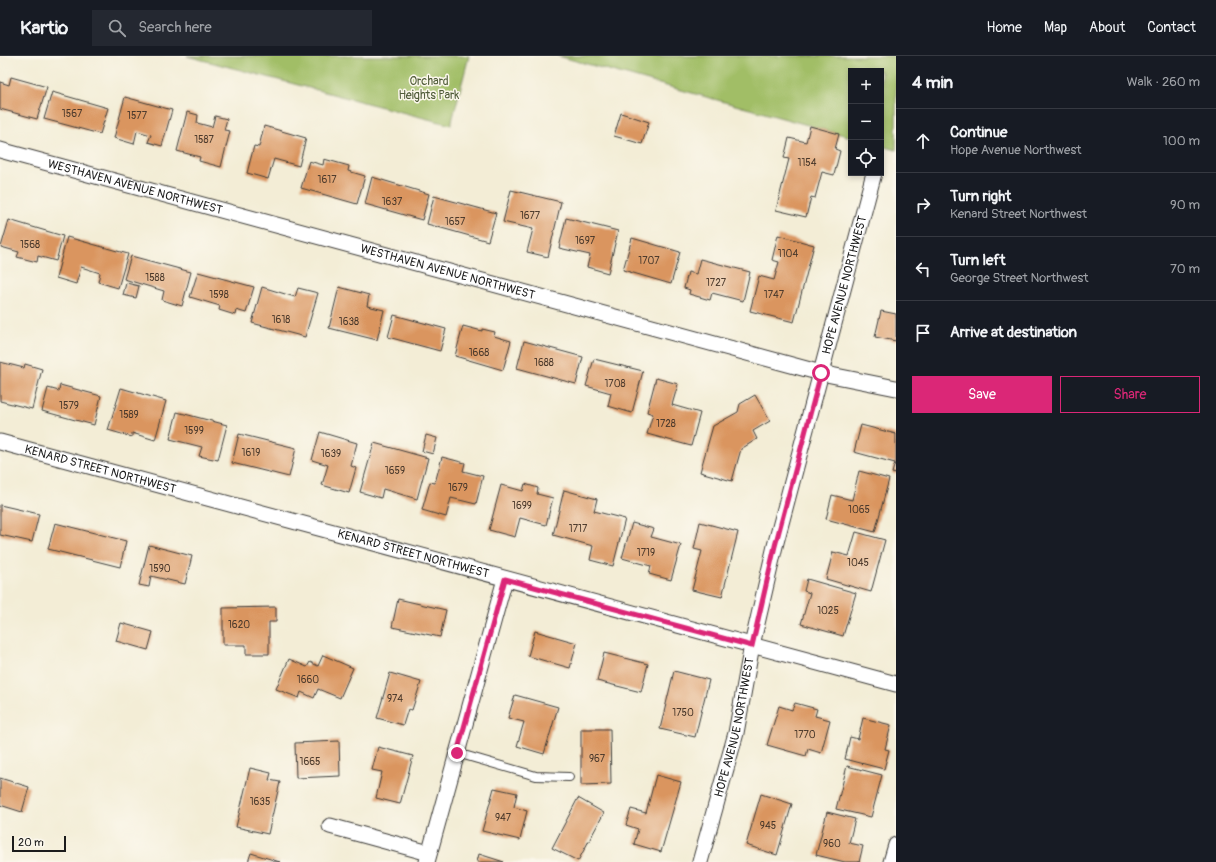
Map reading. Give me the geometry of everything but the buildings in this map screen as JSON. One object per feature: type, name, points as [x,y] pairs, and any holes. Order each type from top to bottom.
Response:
[{"type":"street","name":"WESTHAVEN AVENUE NORTHWEST","points":[[0,150],[821,373],[896,388]]},
{"type":"street","name":"HOPE AVENUE NORTHWEST","points":[[700,862],[736,733],[752,646],[775,546],[873,176]]},
{"type":"street","name":"KENARD STREET NORTHWEST","points":[[0,442],[896,684]]},
{"type":"street","points":[[330,826],[428,858],[505,579]]},
{"type":"street","points":[[891,862],[896,845]]},
{"type":"lane","points":[[457,753],[536,776],[569,777]]},
{"type":"green space","name":"Orchard Heights Park","points":[[187,56],[469,56],[451,125]]},
{"type":"green space","points":[[558,56],[896,56],[896,150],[884,147],[884,68],[848,68],[848,136]]},
{"type":"route","points":[[457,753],[505,579],[752,646],[775,546],[821,373]]}]
